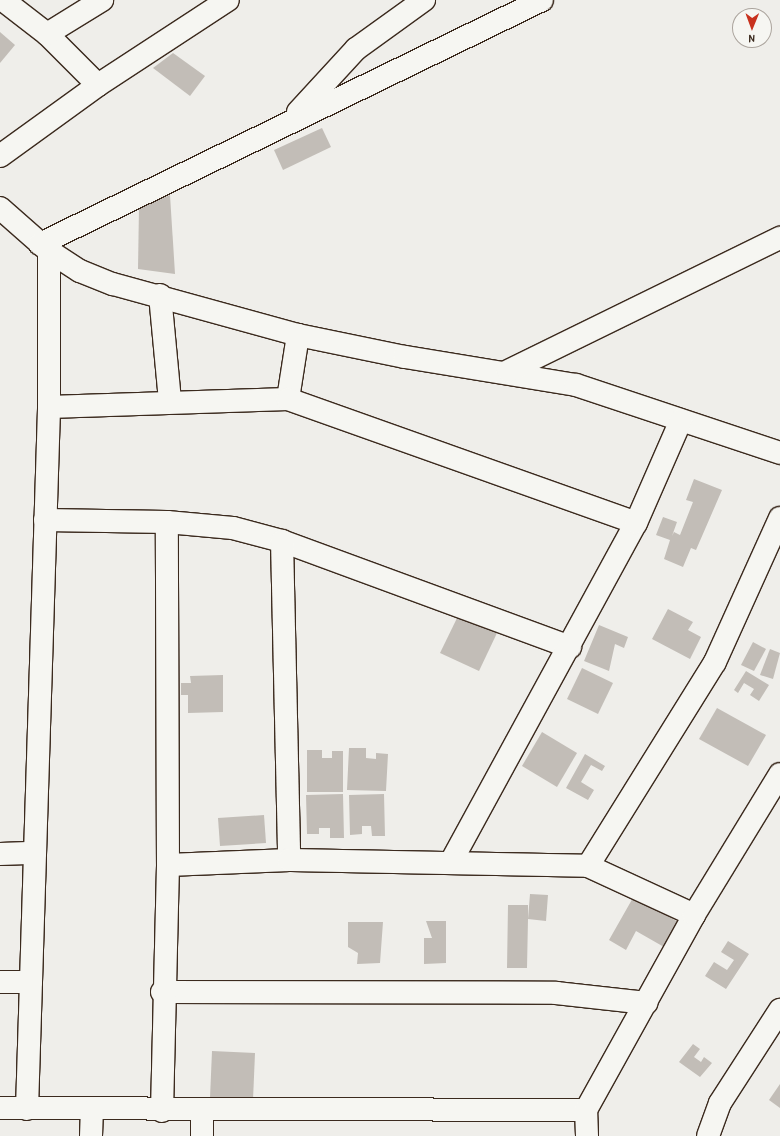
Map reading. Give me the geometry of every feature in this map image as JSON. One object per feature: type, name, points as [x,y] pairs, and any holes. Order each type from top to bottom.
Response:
[{"type":"street","points":[[3,0],[47,34],[98,84]]},
{"type":"street","points":[[47,34],[102,0]]},
{"type":"street","points":[[0,156],[98,84],[228,0]]},
{"type":"street","points":[[289,122],[356,49],[424,0]]},
{"type":"street","points":[[45,248],[289,122],[542,0]]},
{"type":"street","points":[[0,208],[8,228],[96,278],[298,335],[405,357],[508,371],[576,385],[780,453]]},
{"type":"street","points":[[508,371],[780,238]]},
{"type":"street","points":[[27,1109],[49,407],[45,248]]},
{"type":"street","points":[[160,295],[170,401]]},
{"type":"street","points":[[288,399],[298,335]]},
{"type":"street","points":[[49,407],[170,401],[288,399],[636,523]]},
{"type":"street","points":[[452,860],[570,647],[636,523],[681,420]]},
{"type":"street","points":[[588,866],[715,662],[780,518]]},
{"type":"street","points":[[45,520],[167,522],[233,528],[282,541],[570,647]]},
{"type":"street","points":[[162,1111],[162,992],[168,865],[167,522]]},
{"type":"street","points":[[282,541],[289,860]]},
{"type":"street","points":[[587,1136],[586,1110],[694,915],[780,774]]},
{"type":"street","points":[[0,854],[35,853]]},
{"type":"street","points":[[168,865],[289,860],[452,860],[588,866],[694,915]]},
{"type":"street","points":[[0,982],[31,982]]},
{"type":"street","points":[[162,992],[556,993],[646,1003]]},
{"type":"street","points":[[708,1136],[720,1103],[780,1010]]},
{"type":"street","points":[[0,1108],[92,1111],[586,1110]]},
{"type":"street","points":[[91,1136],[92,1111]]},
{"type":"street","points":[[202,1111],[202,1136]]},
{"type":"building","points":[[0,32],[15,45],[0,63]]},
{"type":"building","points":[[173,53],[205,76],[190,96],[153,68]]},
{"type":"building","points":[[322,128],[331,147],[283,170],[274,150]]},
{"type":"building","points":[[170,195],[175,274],[138,269],[139,207]]},
{"type":"building","points":[[694,479],[722,490],[696,550],[691,548],[683,567],[664,559],[670,540],[656,535],[663,517],[677,522],[672,536],[674,532],[680,535],[693,502],[686,500]]},
{"type":"building","points":[[668,609],[693,622],[688,630],[701,637],[690,659],[652,639]]},
{"type":"building","points":[[459,614],[497,633],[479,671],[440,653]]},
{"type":"building","points":[[599,625],[628,637],[624,648],[615,644],[609,671],[584,661]]},
{"type":"building","points":[[753,642],[766,649],[754,671],[741,665]]},
{"type":"building","points":[[770,649],[780,653],[773,679],[760,675]]},
{"type":"building","points":[[582,668],[613,683],[598,714],[567,699]]},
{"type":"building","points":[[746,671],[769,685],[759,701],[750,695],[754,689],[744,683],[738,693],[734,690]]},
{"type":"building","points":[[223,675],[223,712],[188,713],[188,695],[181,695],[181,683],[191,683],[190,676]]},
{"type":"building","points":[[717,708],[766,735],[748,766],[699,739]]},
{"type":"building","points":[[542,732],[577,753],[557,787],[522,766]]},
{"type":"building","points":[[349,748],[366,748],[366,758],[376,759],[376,753],[388,754],[386,791],[347,790]]},
{"type":"building","points":[[307,750],[322,750],[322,758],[332,758],[332,751],[343,751],[343,792],[307,792]]},
{"type":"building","points":[[585,754],[605,766],[602,771],[591,765],[581,782],[594,790],[588,800],[566,788]]},
{"type":"building","points":[[343,794],[344,838],[330,838],[330,828],[319,828],[319,834],[307,834],[306,795]]},
{"type":"building","points":[[384,794],[385,836],[372,836],[371,826],[362,826],[362,834],[350,835],[349,795]]},
{"type":"building","points":[[264,815],[266,843],[220,846],[218,818]]},
{"type":"building","points":[[530,894],[548,895],[546,921],[528,919]]},
{"type":"building","points":[[634,896],[678,922],[664,947],[636,931],[626,950],[609,940]]},
{"type":"building","points":[[508,905],[528,905],[527,968],[507,968]]},
{"type":"building","points":[[426,921],[446,921],[446,963],[424,964],[424,938],[432,938]]},
{"type":"building","points":[[348,922],[383,922],[380,963],[357,964],[358,953],[348,947]]},
{"type":"building","points":[[728,941],[749,954],[726,989],[705,976],[714,962],[727,970],[734,960],[721,952]]},
{"type":"building","points":[[693,1044],[700,1049],[694,1057],[701,1062],[704,1057],[712,1063],[700,1077],[679,1062]]},
{"type":"building","points":[[212,1051],[255,1053],[253,1100],[210,1098]]},
{"type":"building","points":[[780,1084],[780,1108],[769,1100]]}]
